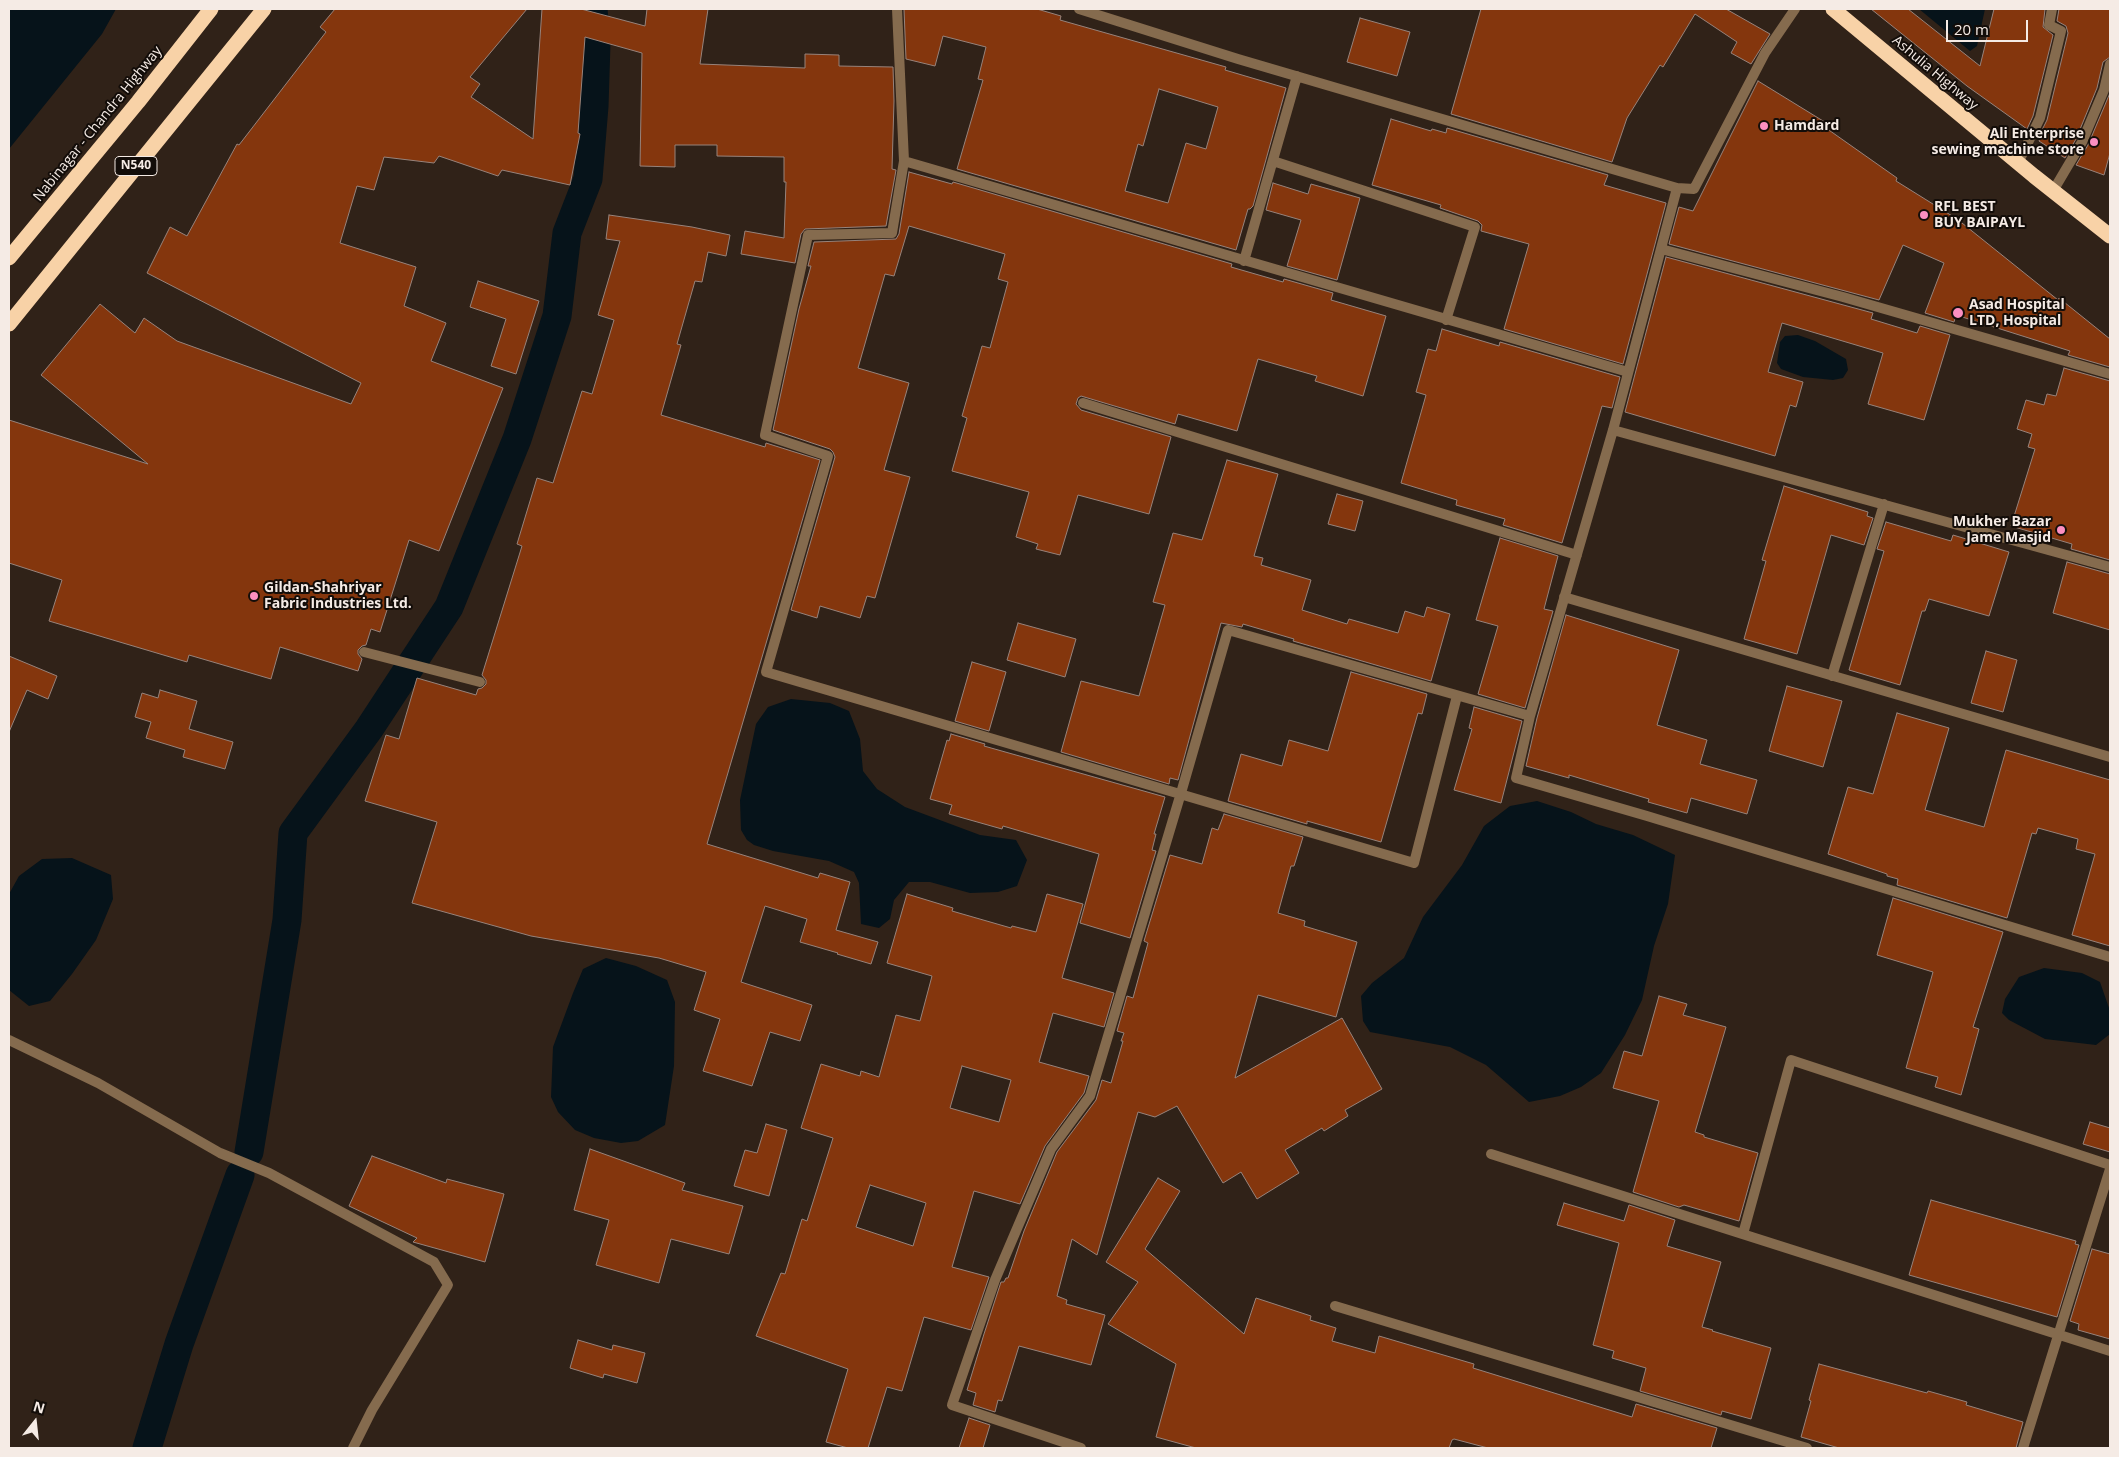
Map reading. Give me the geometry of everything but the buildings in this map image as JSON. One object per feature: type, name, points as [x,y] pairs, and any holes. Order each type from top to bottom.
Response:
[{"type":"highway","name":"Nabinagar - Chandra Highway","points":[[9,258],[138,102],[211,9]]},
{"type":"highway","name":"N540","points":[[9,324],[264,9]]},
{"type":"highway","name":"Ashulia Highway","points":[[1833,9],[2053,192],[2110,236]]},
{"type":"street","points":[[897,9],[904,161],[892,234],[808,235],[765,435],[828,456],[766,672],[1414,863],[1457,696]]},
{"type":"street","points":[[1079,9],[1297,76],[1676,188],[1694,189],[1765,53],[1795,9]]},
{"type":"street","points":[[2018,163],[2040,118],[2061,31],[2049,25],[2052,9]]},
{"type":"street","points":[[2053,192],[2082,142],[2104,90],[2110,64]]},
{"type":"street","points":[[1244,261],[1297,76]]},
{"type":"street","points":[[904,161],[1628,372]]},
{"type":"street","points":[[1273,161],[1475,227],[1446,320]]},
{"type":"street","points":[[1676,188],[1613,430],[1530,716],[1516,778],[2110,957]]},
{"type":"street","points":[[1660,249],[1843,297],[2110,374]]},
{"type":"street","points":[[1083,403],[1576,555]]},
{"type":"street","points":[[1613,430],[2110,567]]},
{"type":"street","points":[[1832,676],[1884,504]]},
{"type":"street","points":[[1564,597],[2110,757]]},
{"type":"street","points":[[1081,1448],[952,1405],[995,1280],[1051,1148],[1090,1096],[1228,630],[1530,716]]},
{"type":"street","points":[[364,652],[480,682]]},
{"type":"street","points":[[9,1040],[98,1083],[220,1152],[269,1173],[434,1262],[448,1284],[372,1410],[353,1448]]},
{"type":"street","points":[[1743,1234],[1791,1060],[2110,1167],[2023,1448]]},
{"type":"street","points":[[1490,1154],[2110,1350]]},
{"type":"street","points":[[1335,1306],[1807,1448]]},
{"type":"shaded area","points":[[9,9],[116,9],[102,34],[9,149]]},
{"type":"shaded area","points":[[1919,9],[1985,9],[1977,46],[1970,51]]},
{"type":"shaded area","points":[[1798,335],[1815,341],[1846,359],[1848,370],[1843,378],[1833,380],[1803,377],[1781,369],[1777,363],[1780,342],[1785,336]]},
{"type":"shaded area","points":[[791,699],[830,703],[849,711],[860,739],[863,771],[877,789],[905,807],[980,835],[1016,840],[1027,860],[1017,886],[998,892],[970,893],[930,882],[909,882],[894,900],[890,919],[879,928],[861,924],[859,883],[854,872],[829,861],[773,851],[754,845],[747,840],[741,830],[740,800],[756,724],[768,707]]},
{"type":"shaded area","points":[[1537,801],[1571,812],[1596,824],[1633,835],[1675,855],[1668,904],[1654,946],[1642,1000],[1625,1035],[1601,1073],[1581,1087],[1560,1096],[1529,1102],[1486,1065],[1450,1047],[1370,1032],[1363,1021],[1361,996],[1372,983],[1404,958],[1423,917],[1462,865],[1484,826],[1510,806]]},
{"type":"shaded area","points":[[72,858],[111,875],[113,899],[96,940],[72,974],[50,1001],[29,1006],[9,990],[9,894],[19,876],[42,859]]},
{"type":"shaded area","points":[[606,958],[636,966],[667,980],[675,1002],[674,1066],[665,1125],[638,1141],[621,1143],[594,1138],[575,1130],[558,1112],[551,1097],[553,1047],[573,993],[583,969]]},
{"type":"shaded area","points":[[2044,968],[2082,973],[2100,982],[2109,1008],[2110,1034],[2096,1045],[2045,1039],[2009,1020],[2002,1013],[2005,999],[2019,977]]},
{"type":"waterway","points":[[249,1152],[287,920],[293,833],[369,729],[449,607],[517,439],[557,316],[567,233],[588,179],[594,106],[596,43],[593,9]]},
{"type":"waterway","points":[[147,1448],[179,1344],[240,1175]]},
{"type":"place","name":"Hamdard","points":[[1764,126]]},
{"type":"place","name":"Ali Enterprise sewing machine store","points":[[2094,142]]},
{"type":"place","name":"RFL BEST BUY BAIPAYL","points":[[1924,215]]},
{"type":"place","name":"Asad Hospital LTD, Hospital","points":[[1958,313]]},
{"type":"place","name":"Mukher Bazar Jame Masjid","points":[[2061,530]]},
{"type":"place","name":"Gildan-Shahriyar Fabric Industries Ltd.","points":[[254,596]]}]
